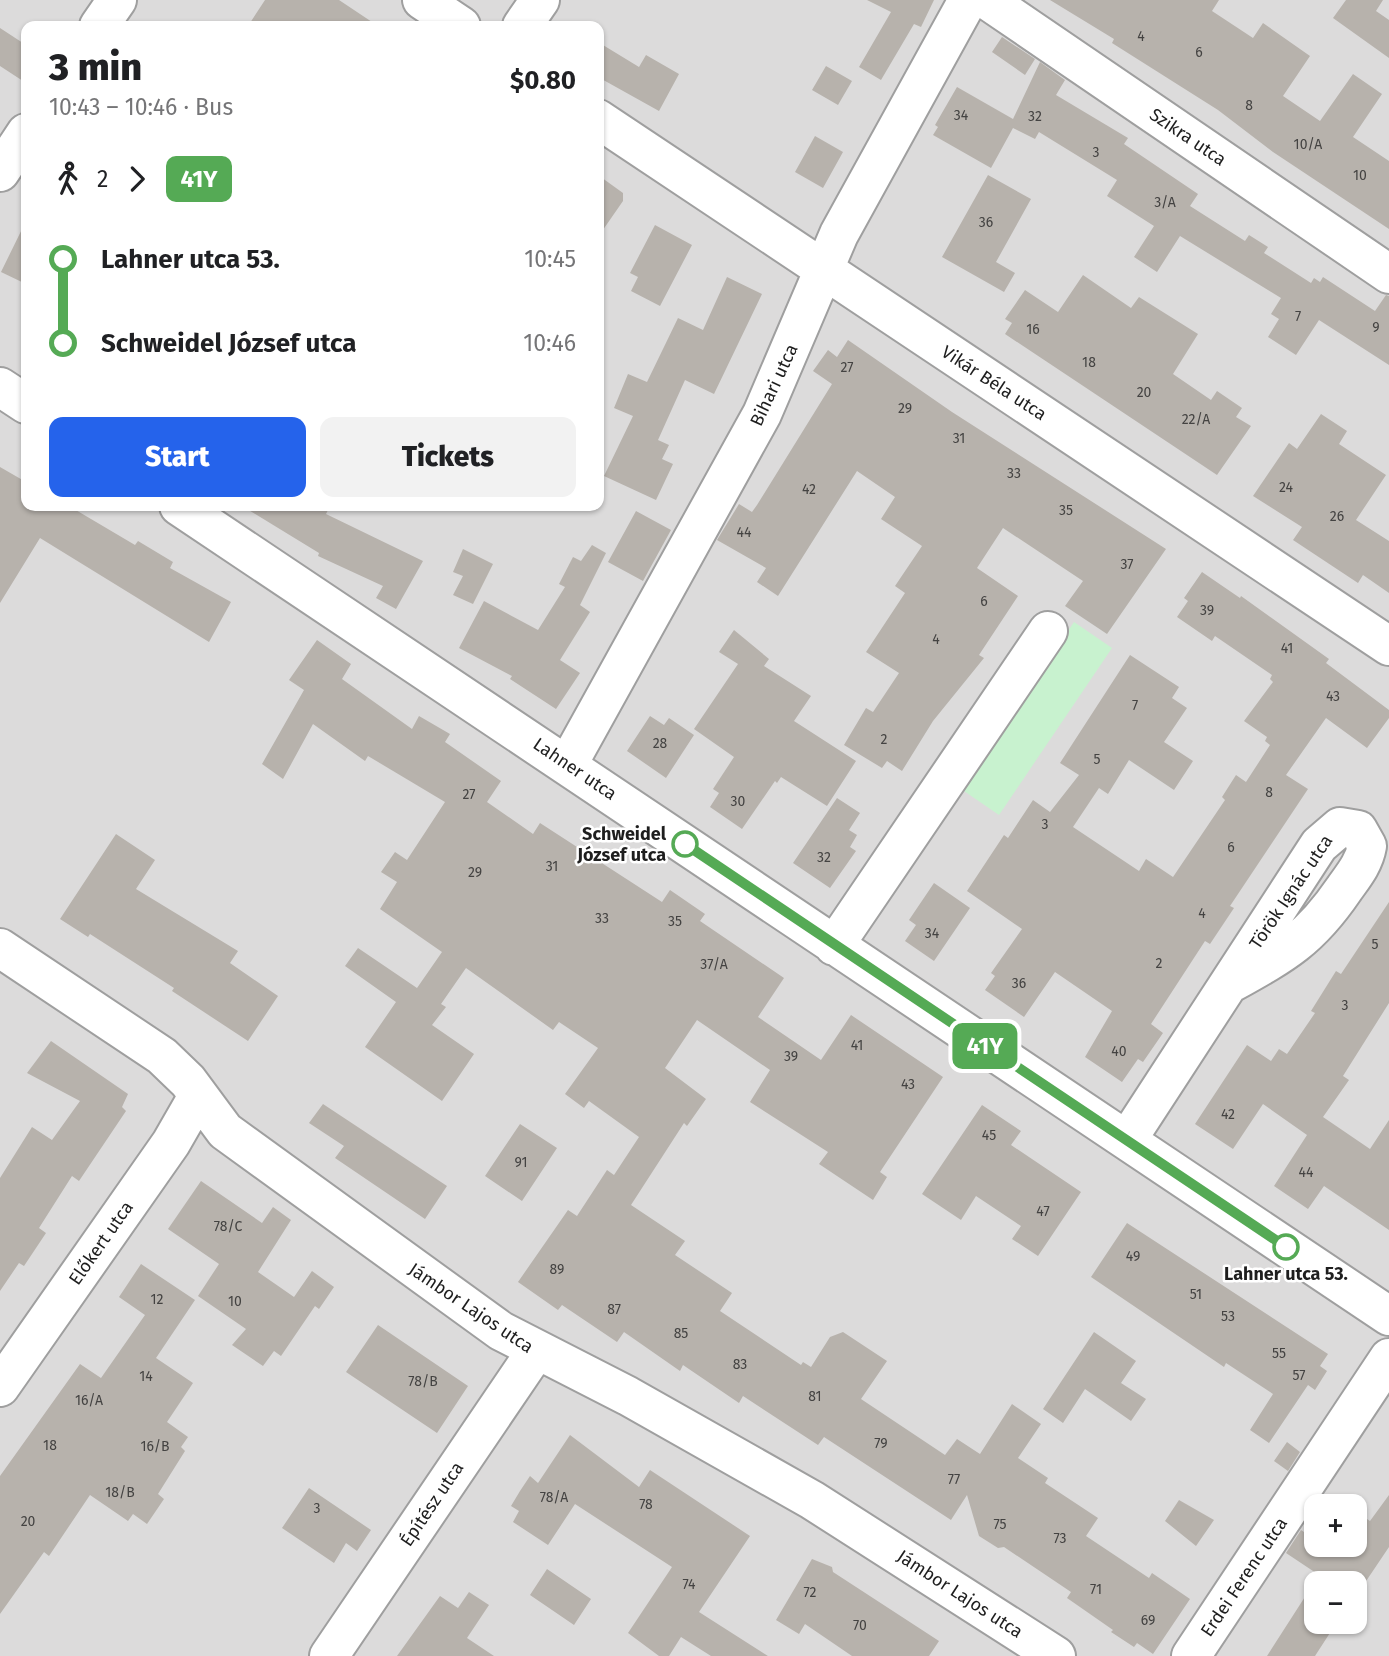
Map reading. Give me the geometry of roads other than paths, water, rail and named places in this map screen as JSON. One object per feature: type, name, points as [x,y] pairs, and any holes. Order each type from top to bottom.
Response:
[{"type":"street","points":[[102,21],[117,0]]},
{"type":"street","points":[[422,0],[454,21]]},
{"type":"street","points":[[525,21],[540,0]]},
{"type":"street","name":"Bihari utca","points":[[568,764],[762,414],[839,234],[968,0]]},
{"type":"street","name":"Szikra utca","points":[[987,0],[1389,274]]},
{"type":"street","name":"Vikár Béla utca","points":[[604,123],[1389,646]]},
{"type":"street","points":[[0,172],[21,140]]},
{"type":"street","points":[[0,387],[21,401]]},
{"type":"street","name":"Lahner utca","points":[[187,511],[1389,1316]]},
{"type":"street","points":[[834,946],[1048,631]]},
{"type":"street","name":"Jámbor Lajos utca","points":[[0,948],[162,1056],[188,1081],[225,1131],[279,1173],[501,1331],[628,1396],[812,1500],[1056,1656]]},
{"type":"street","points":[[1127,1140],[1233,982]]},
{"type":"street","name":"Előkert utca","points":[[0,1387],[171,1143],[198,1096]]},
{"type":"street","name":"Építész utca","points":[[329,1656],[536,1351]]},
{"type":"street","name":"Erdei Ferenc utca","points":[[1191,1656],[1389,1358]]},
{"type":"place","name":"Schweidel József utca","points":[[685,844]]},
{"type":"place","name":"Lahner utca 53.","points":[[1286,1247]]}]
